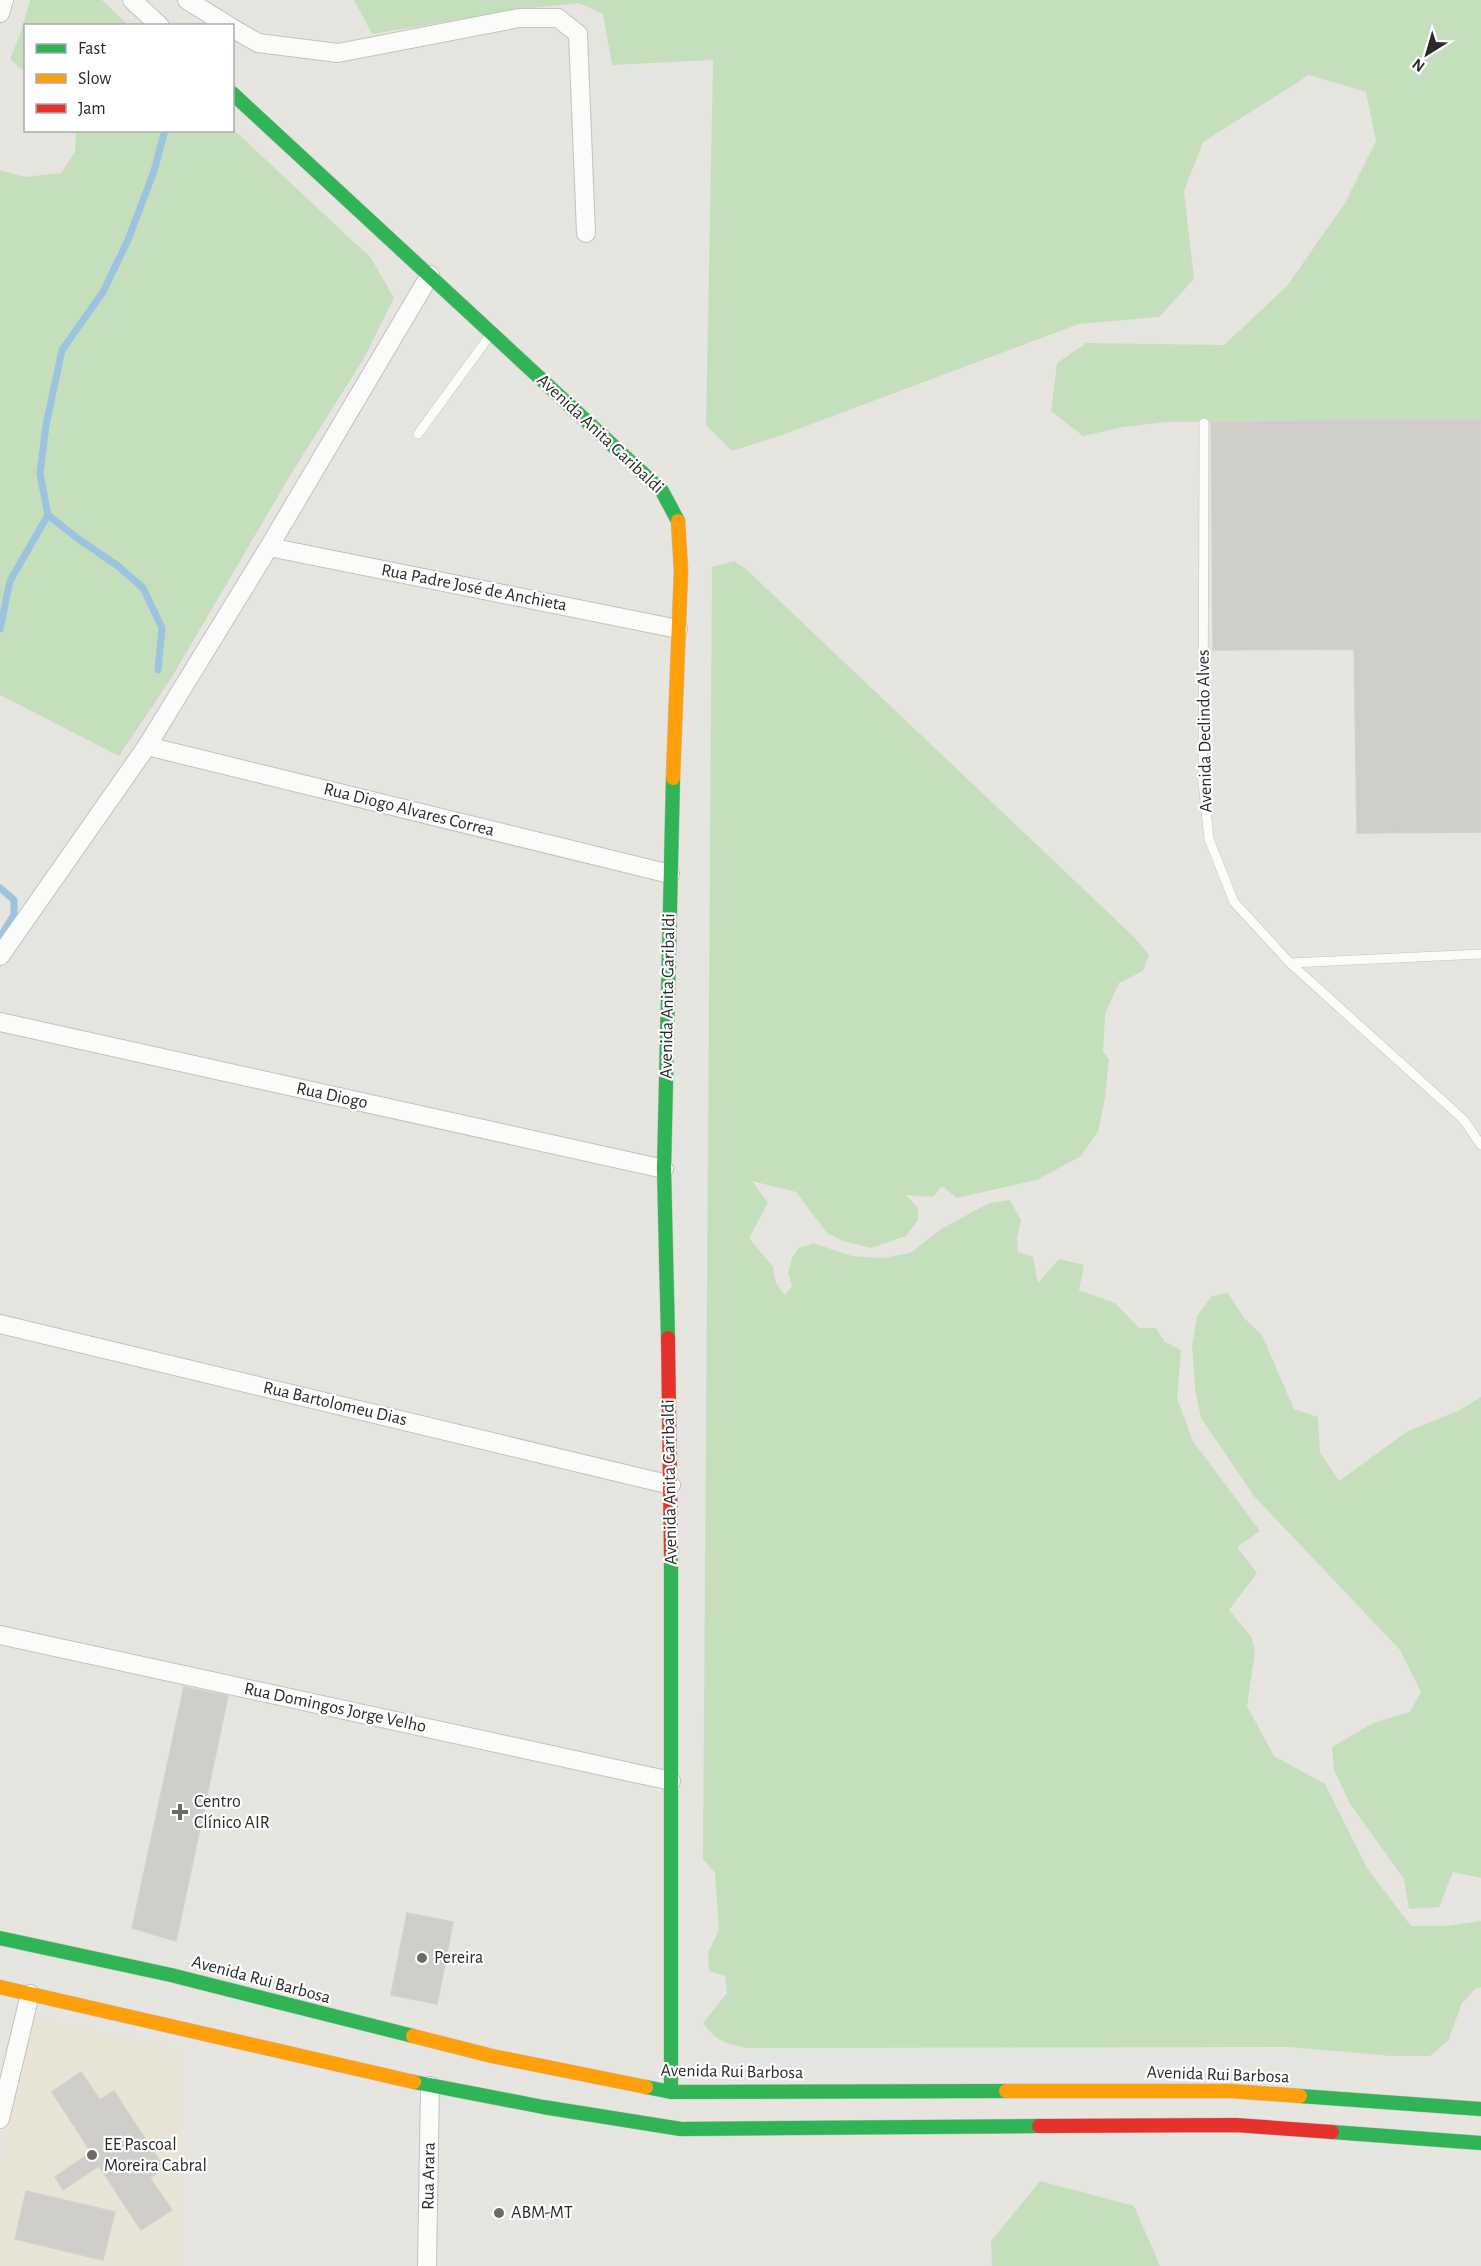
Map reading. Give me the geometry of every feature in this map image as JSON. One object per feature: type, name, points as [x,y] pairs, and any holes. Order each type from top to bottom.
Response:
[{"type":"main road","name":"Avenida Anita Garibaldi","points":[[234,95],[662,491],[678,520],[681,570],[670,874],[664,1169],[671,1485],[670,2092]]},
{"type":"main road","name":"Avenida Rui Barbosa","points":[[0,1938],[171,1975],[492,2056],[670,2092],[1231,2091],[1481,2109]]},
{"type":"main road","points":[[0,1987],[430,2086],[681,2129],[1236,2125],[1481,2143]]},
{"type":"main road","points":[[492,2056],[501,2063],[506,2072]]},
{"type":"main road","points":[[346,2067],[488,2091],[500,2085]]},
{"type":"main road","points":[[539,2080],[608,2089],[641,2087]]},
{"type":"main road","points":[[532,2092],[535,2101],[543,2107]]},
{"type":"street","points":[[0,13],[4,0]]},
{"type":"street","points":[[187,0],[225,24]]},
{"type":"street","points":[[144,3],[159,24]]},
{"type":"street","points":[[234,29],[258,44],[338,53],[519,18],[558,18],[578,34],[586,233]]},
{"type":"street","points":[[0,956],[147,746],[269,547],[430,275]]},
{"type":"street","name":"Rua Padre José de Anchieta","points":[[269,547],[678,629]]},
{"type":"street","name":"Rua Diogo Alvares Correa","points":[[147,746],[670,874]]},
{"type":"street","name":"Rua Diogo","points":[[0,1022],[664,1169]]},
{"type":"street","name":"Rua Bartolomeu Dias","points":[[0,1324],[671,1485]]},
{"type":"street","name":"Rua Domingos Jorge Velho","points":[[0,1635],[671,1781]]},
{"type":"street","points":[[0,2119],[30,1994]]},
{"type":"street","name":"Rua Arara","points":[[427,2266],[430,2086]]},
{"type":"lane","points":[[418,434],[492,333]]},
{"type":"lane","name":"Avenida Declindo Alves","points":[[1204,423],[1203,783],[1209,839],[1234,902],[1290,963],[1464,1120],[1481,1145]]},
{"type":"lane","points":[[1290,963],[1481,954]]},
{"type":"shaded area","name":"EE Pascoal Moreira Cabral","points":[[33,2018],[181,2051],[180,2266],[0,2266],[0,2170]]},
{"type":"green space","points":[[30,0],[102,0],[127,24],[24,24],[24,71],[10,59]]},
{"type":"green space","points":[[354,0],[1481,0],[1481,419],[1166,422],[1123,427],[1083,436],[1051,411],[1057,363],[1086,343],[1224,345],[1287,286],[1345,203],[1376,141],[1366,92],[1309,75],[1203,142],[1184,191],[1194,279],[1159,317],[1079,324],[782,435],[732,451],[706,425],[713,60],[612,65],[603,14],[579,3],[523,9],[372,34]]},
{"type":"green space","points":[[234,130],[371,258],[394,298],[363,360],[291,474],[172,677],[119,756],[0,695],[0,170],[25,177],[61,173],[75,152],[76,132],[234,132]]},
{"type":"green space","points":[[734,561],[745,568],[1134,937],[1149,955],[1143,971],[1119,983],[1105,1014],[1103,1051],[1109,1059],[1105,1098],[1098,1132],[1080,1157],[1036,1180],[957,1198],[942,1186],[933,1197],[906,1195],[918,1208],[918,1220],[906,1236],[871,1248],[843,1241],[827,1233],[796,1192],[752,1181],[768,1203],[749,1238],[773,1267],[776,1283],[785,1295],[792,1286],[788,1273],[792,1258],[799,1248],[813,1243],[852,1256],[883,1258],[910,1253],[943,1228],[989,1203],[1010,1200],[1021,1220],[1017,1238],[1018,1252],[1033,1257],[1038,1283],[1059,1259],[1084,1265],[1079,1290],[1115,1303],[1139,1328],[1156,1328],[1165,1342],[1181,1350],[1177,1398],[1193,1441],[1260,1531],[1237,1547],[1257,1573],[1229,1610],[1252,1638],[1255,1652],[1247,1706],[1274,1756],[1325,1784],[1367,1868],[1411,1926],[1445,1926],[1481,1921],[1481,1987],[1475,1989],[1462,2003],[1448,2041],[1430,2056],[1391,2056],[1289,2047],[747,2048],[722,2041],[703,2023],[727,1993],[725,1976],[709,1971],[708,1953],[719,1929],[715,1873],[703,1859],[712,567]]},
{"type":"green space","points":[[1228,1293],[1244,1318],[1262,1335],[1294,1409],[1318,1417],[1320,1452],[1339,1481],[1408,1431],[1460,1410],[1481,1397],[1481,1878],[1453,1872],[1439,1907],[1409,1909],[1404,1879],[1350,1804],[1334,1770],[1332,1747],[1373,1723],[1410,1712],[1421,1692],[1400,1650],[1254,1496],[1201,1418],[1195,1388],[1192,1347],[1197,1316],[1212,1296]]},
{"type":"green space","points":[[1040,2181],[1134,2206],[1160,2266],[992,2266],[991,2241]]},
{"type":"building","points":[[1481,419],[1481,832],[1357,833],[1354,649],[1213,650],[1211,422]]},
{"type":"building","name":"Centro Clínico AIR","points":[[184,1687],[228,1696],[176,1941],[132,1928]]},
{"type":"building","name":"Pereira","points":[[407,1913],[453,1922],[437,2004],[391,1995]]},
{"type":"building","points":[[81,2072],[100,2100],[114,2091],[164,2168],[150,2178],[172,2210],[141,2230],[99,2166],[63,2190],[55,2177],[91,2152],[52,2092]]},
{"type":"building","points":[[26,2191],[115,2212],[103,2260],[15,2239]]},
{"type":"waterway","points":[[0,629],[10,581],[48,515],[40,474],[46,425],[62,350],[103,292],[128,240],[154,171],[164,132]]},
{"type":"waterway","points":[[48,515],[118,566],[143,588],[162,628],[158,670]]},
{"type":"waterway","points":[[0,888],[14,900],[14,915],[0,937]]},
{"type":"traffic: fast","points":[[234,95],[662,491],[678,521]]},
{"type":"traffic: fast","points":[[668,1338],[664,1169],[673,778]]},
{"type":"traffic: fast","points":[[671,1553],[671,2092]]},
{"type":"traffic: fast","points":[[0,1938],[171,1975],[413,2036]]},
{"type":"traffic: fast","points":[[414,2082],[543,2107],[681,2129],[1039,2126]]},
{"type":"traffic: fast","points":[[646,2087],[671,2092],[1006,2091]]},
{"type":"traffic: fast","points":[[1300,2096],[1481,2109]]},
{"type":"traffic: fast","points":[[1332,2132],[1481,2143]]},
{"type":"traffic: slow","points":[[673,778],[681,570],[678,521]]},
{"type":"traffic: slow","points":[[0,1987],[414,2082]]},
{"type":"traffic: slow","points":[[413,2036],[492,2056],[646,2087]]},
{"type":"traffic: slow","points":[[1006,2091],[1231,2091],[1300,2096]]},
{"type":"traffic: jam","points":[[668,1338],[671,1553]]},
{"type":"traffic: jam","points":[[1039,2126],[1236,2125],[1332,2132]]},
{"type":"place","name":"Centro Clínico AIR","points":[[180,1812]]},
{"type":"place","name":"Pereira","points":[[422,1958]]},
{"type":"place","name":"EE Pascoal Moreira Cabral","points":[[92,2155]]},
{"type":"place","name":"ABM-MT","points":[[499,2213]]}]
